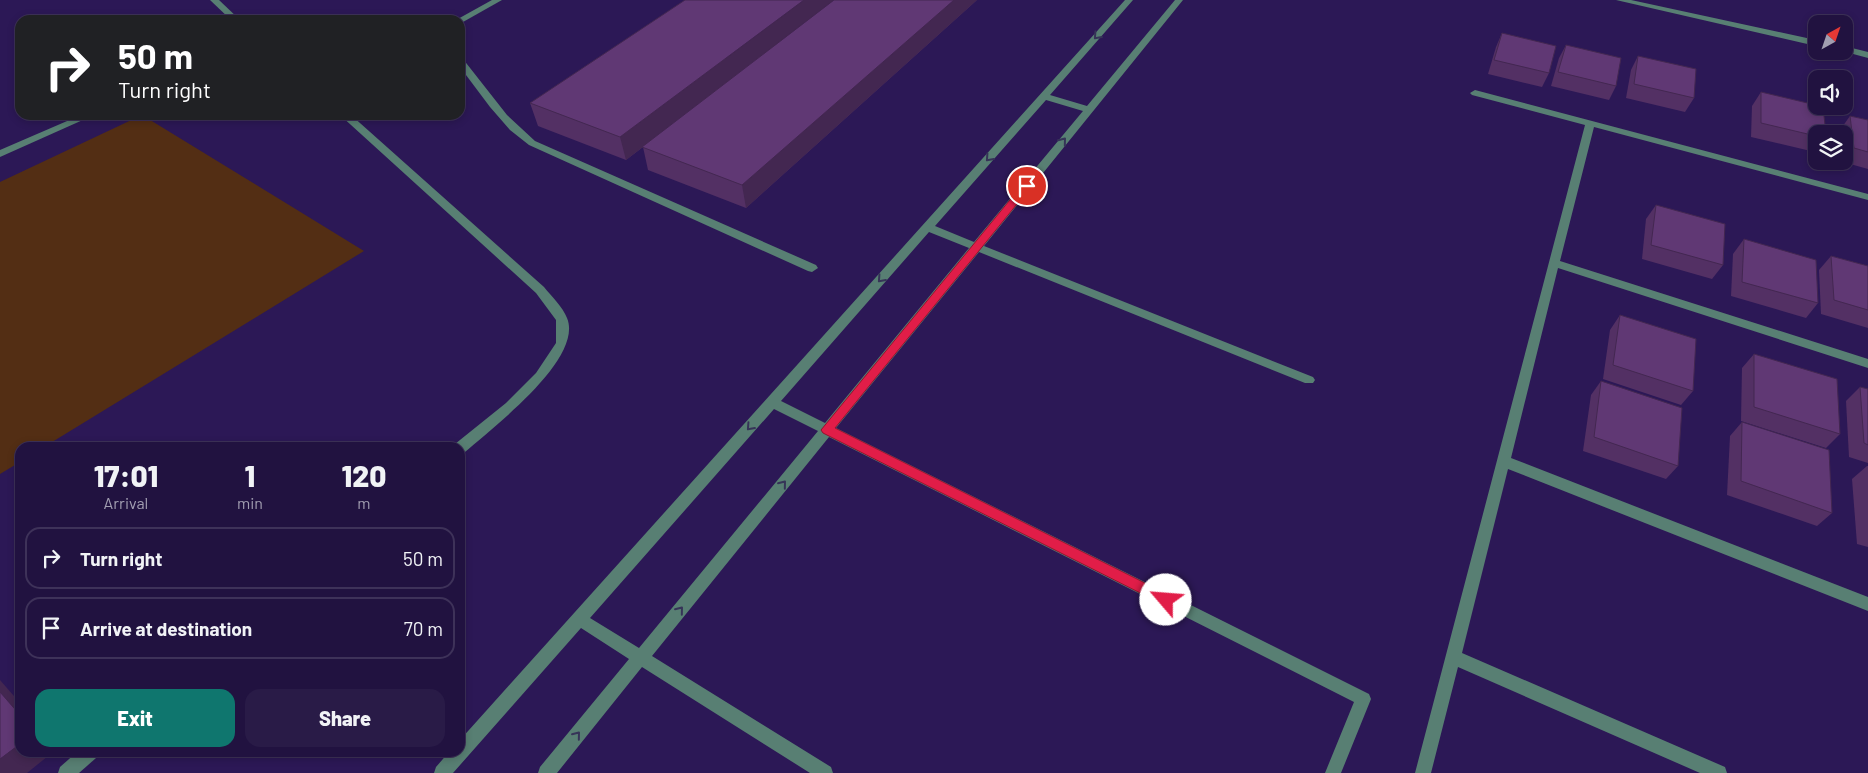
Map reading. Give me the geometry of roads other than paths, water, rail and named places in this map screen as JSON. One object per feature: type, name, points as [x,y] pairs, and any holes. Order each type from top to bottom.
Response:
[{"type":"street","points":[[214,0],[230,15]]},
{"type":"street","points":[[465,17],[498,0]]},
{"type":"street","points":[[465,747],[1129,0]]},
{"type":"street","points":[[546,773],[1179,0]]},
{"type":"street","points":[[1620,0],[1808,41]]},
{"type":"street","points":[[1853,51],[1868,54]]},
{"type":"street","points":[[465,67],[518,132],[532,143],[812,268]]},
{"type":"street","points":[[1475,93],[1868,197]]},
{"type":"street","points":[[1044,96],[1089,110]]},
{"type":"street","points":[[0,154],[78,120]]},
{"type":"street","points":[[351,120],[540,290],[562,319],[562,343],[540,376],[510,406],[465,444]]},
{"type":"street","points":[[1423,773],[1590,124]]},
{"type":"street","points":[[927,227],[1309,380]]},
{"type":"street","points":[[1554,264],[1868,364]]},
{"type":"street","points":[[772,402],[1363,699],[1333,773]]},
{"type":"street","points":[[1503,461],[1868,604]]},
{"type":"street","points":[[580,619],[825,773]]},
{"type":"street","points":[[1453,656],[1719,773]]},
{"type":"street","points":[[66,773],[84,757]]},
{"type":"street","points":[[442,773],[456,757]]}]
